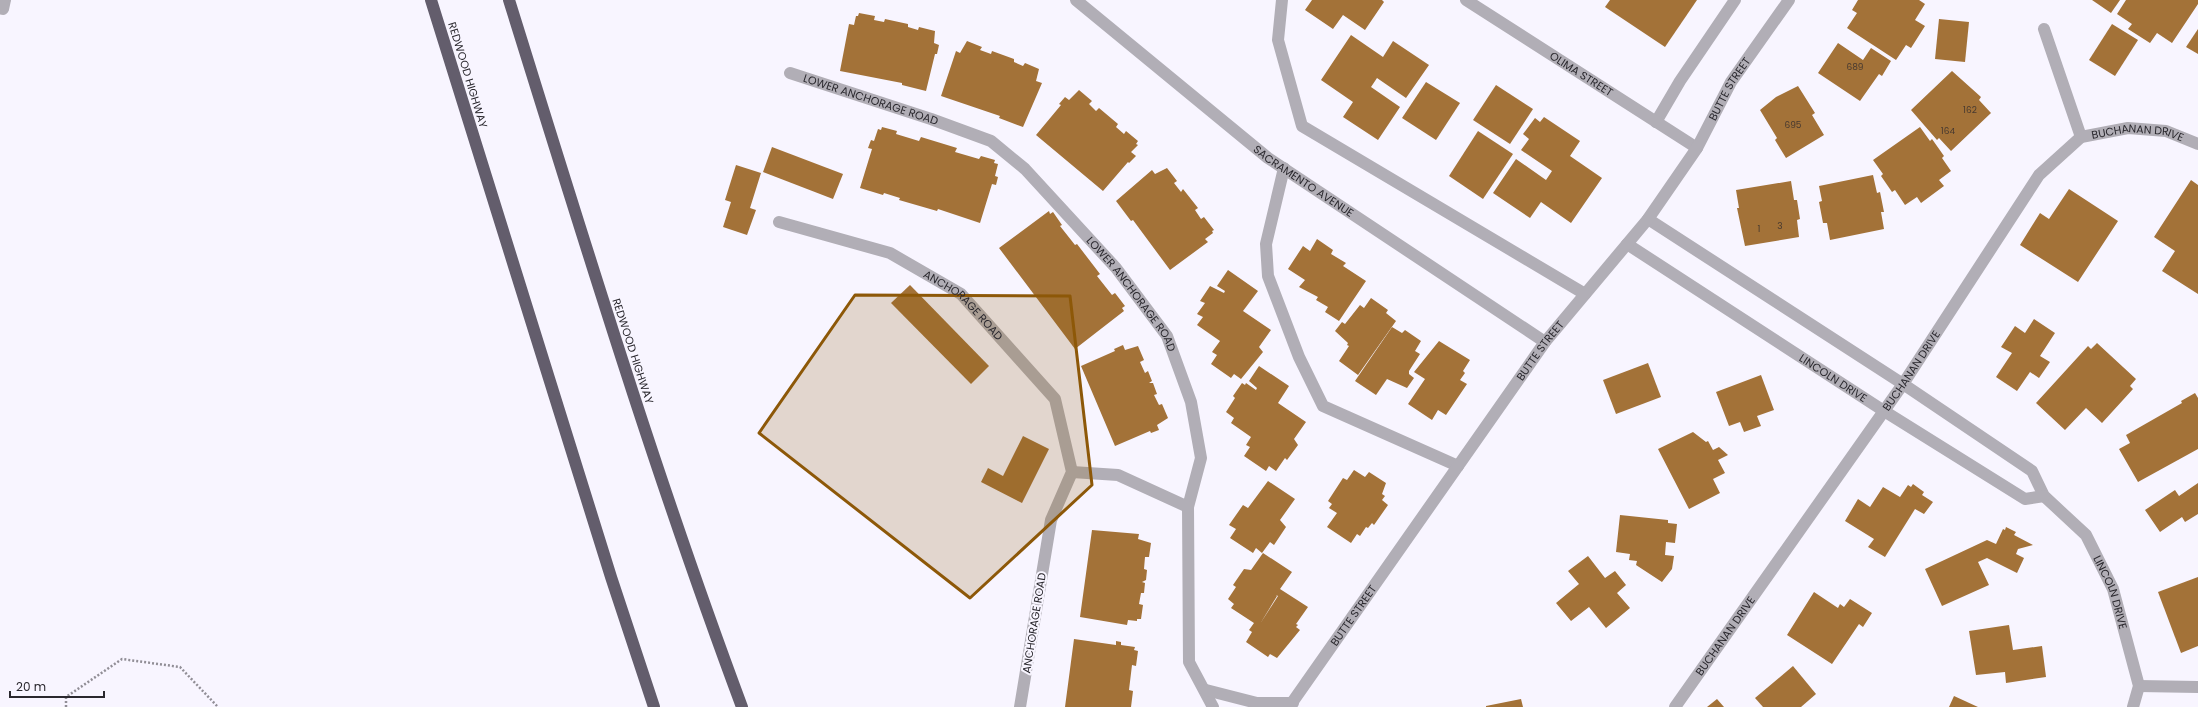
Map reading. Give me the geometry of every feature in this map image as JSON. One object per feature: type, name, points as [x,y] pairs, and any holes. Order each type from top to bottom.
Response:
[{"type":"highway","name":"REDWOOD HIGHWAY","points":[[431,0],[611,577],[654,707]]},
{"type":"highway","name":"REDWOOD HIGHWAY","points":[[509,0],[640,416],[683,546],[742,707]]},
{"type":"street","name":"SACRAMENTO AVENUE","points":[[1076,0],[1268,158],[1545,342]]},
{"type":"street","points":[[1282,0],[1278,40],[1302,126],[1585,294]]},
{"type":"street","name":"OLIMA STREET","points":[[1466,0],[1697,148]]},
{"type":"street","points":[[1656,122],[1680,81],[1735,0]]},
{"type":"street","name":"BUTTE STREET","points":[[1291,705],[1545,342],[1648,219],[1697,148],[1730,82],[1789,0]]},
{"type":"street","points":[[2044,29],[2081,137]]},
{"type":"street","name":"LOWER ANCHORAGE ROAD","points":[[790,73],[931,119],[991,141],[1031,174],[1116,268],[1167,336],[1191,402],[1201,458],[1188,507],[1189,662],[1206,690],[1209,702],[1213,707]]},
{"type":"street","name":"BUCHANAN DRIVE","points":[[1675,707],[1903,384],[2039,175],[2081,137],[2128,128],[2166,131],[2198,144]]},
{"type":"street","points":[[1284,168],[1266,244],[1268,276],[1299,357],[1323,406],[1458,466]]},
{"type":"street","name":"LINCOLN DRIVE","points":[[1648,219],[1903,384],[2032,471],[2044,496],[2086,535],[2113,589],[2139,686]]},
{"type":"street","name":"ANCHORAGE ROAD","points":[[779,222],[890,253],[961,294],[1055,399],[1072,472],[1051,520],[1020,707]]},
{"type":"street","name":"LINCOLN DRIVE","points":[[1627,244],[1884,411],[2025,499],[2044,496]]},
{"type":"street","points":[[1072,472],[1118,476],[1188,507]]},
{"type":"street","points":[[2133,707],[2139,686],[2198,687]]},
{"type":"street","points":[[1206,690],[1257,703],[1291,705]]},
{"type":"path","points":[[66,707],[66,697],[122,659],[180,666],[218,707]]},
{"type":"highlighted area","points":[[855,295],[1070,296],[1092,485],[970,598],[759,433]]},
{"type":"building","points":[[1312,0],[1382,0],[1384,2],[1365,30],[1343,15],[1333,29],[1305,10]]},
{"type":"building","points":[[1610,0],[1697,0],[1665,47],[1605,7]]},
{"type":"building","points":[[1858,0],[1919,0],[1925,4],[1915,20],[1925,26],[1911,48],[1906,45],[1896,60],[1847,28],[1857,13],[1852,10]]},
{"type":"building","points":[[2092,0],[2120,0],[2111,13]]},
{"type":"building","points":[[2126,0],[2198,0],[2198,4],[2172,43],[2157,33],[2150,43],[2128,29],[2132,24],[2117,14]]},
{"type":"building","points":[[859,13],[875,16],[874,20],[884,22],[885,19],[908,24],[908,27],[918,30],[919,27],[935,31],[934,43],[939,45],[937,54],[935,54],[926,91],[902,85],[902,83],[840,71],[849,24],[854,25],[856,16],[858,16]]},
{"type":"building","points":[[1939,19],[1969,22],[1965,62],[1935,59]]},
{"type":"building","points":[[2112,24],[2138,40],[2115,76],[2089,60]]},
{"type":"building","points":[[2198,29],[2198,54],[2186,47]]},
{"type":"building","points":[[1351,35],[1383,57],[1393,41],[1429,65],[1406,98],[1377,78],[1371,87],[1400,107],[1378,140],[1343,117],[1353,102],[1321,80]]},
{"type":"building","points":[[967,41],[982,47],[980,50],[991,54],[992,51],[1014,59],[1014,62],[1023,66],[1025,63],[1039,69],[1036,81],[1042,83],[1023,127],[999,118],[1000,116],[941,96],[956,51],[960,53]]},
{"type":"building","points":[[1838,43],[1863,60],[1871,48],[1891,61],[1882,76],[1879,74],[1860,101],[1818,73]]},
{"type":"building","points":[[1952,71],[1981,97],[1979,100],[1991,113],[1951,151],[1939,138],[1937,140],[1911,110]]},
{"type":"building","points":[[1426,82],[1460,103],[1436,140],[1402,118]]},
{"type":"building","points":[[1496,85],[1533,109],[1510,144],[1473,120]]},
{"type":"building","points":[[1798,86],[1815,113],[1812,115],[1824,135],[1786,158],[1775,140],[1777,138],[1760,110],[1776,97]]},
{"type":"building","points":[[1079,90],[1092,101],[1089,104],[1096,111],[1099,108],[1118,124],[1116,127],[1124,134],[1126,131],[1138,141],[1136,144],[1138,145],[1131,152],[1136,156],[1129,163],[1128,162],[1103,191],[1036,135],[1061,105],[1059,104],[1065,97],[1069,100]]},
{"type":"building","points":[[1544,117],[1580,141],[1570,156],[1602,178],[1571,223],[1541,202],[1530,218],[1493,193],[1516,159],[1546,180],[1552,171],[1521,150],[1529,139],[1523,134],[1535,118],[1540,122]]},
{"type":"building","points":[[882,127],[897,131],[896,134],[919,141],[921,137],[957,148],[955,152],[979,159],[981,156],[995,160],[994,163],[998,164],[995,176],[998,177],[996,185],[992,184],[980,223],[938,209],[937,211],[899,200],[900,198],[884,193],[883,195],[860,188],[872,149],[868,148],[871,140],[874,141],[878,129],[881,130]]},
{"type":"building","points":[[1920,127],[1930,141],[1932,139],[1944,156],[1942,158],[1951,171],[1939,180],[1944,186],[1921,203],[1917,197],[1905,205],[1895,190],[1892,192],[1881,176],[1883,174],[1873,160]]},
{"type":"building","points":[[1478,131],[1513,154],[1483,199],[1449,176]]},
{"type":"building","points":[[772,147],[843,174],[833,199],[763,172]]},
{"type":"building","points":[[736,165],[761,173],[750,208],[756,210],[747,235],[723,227],[731,202],[725,200]]},
{"type":"building","points":[[1167,168],[1177,181],[1174,183],[1181,192],[1183,189],[1198,208],[1195,210],[1201,219],[1204,217],[1214,230],[1212,231],[1213,233],[1205,239],[1208,242],[1170,270],[1133,220],[1131,221],[1116,201],[1152,170],[1155,174]]},
{"type":"building","points":[[1873,175],[1877,193],[1880,192],[1884,212],[1881,212],[1884,229],[1830,240],[1827,223],[1823,223],[1819,202],[1822,201],[1819,186]]},
{"type":"building","points":[[2191,180],[2198,185],[2198,294],[2162,271],[2175,251],[2154,237]]},
{"type":"building","points":[[1791,181],[1794,200],[1797,200],[1800,219],[1797,220],[1799,237],[1745,246],[1737,208],[1739,208],[1736,190]]},
{"type":"building","points":[[2069,189],[2118,221],[2078,282],[2020,245],[2040,213],[2049,219]]},
{"type":"building","points":[[1049,211],[1050,214],[1053,212],[1062,225],[1060,226],[1075,245],[1077,244],[1100,274],[1097,276],[1112,295],[1115,293],[1125,306],[1122,308],[1124,311],[1075,349],[999,248]]},
{"type":"building","points":[[1317,239],[1333,250],[1331,254],[1346,263],[1343,266],[1366,281],[1339,321],[1325,312],[1328,307],[1316,300],[1318,297],[1299,287],[1305,280],[1288,269],[1303,246],[1310,251]]},
{"type":"building","points":[[1228,270],[1258,291],[1243,311],[1271,330],[1259,347],[1263,352],[1241,379],[1234,374],[1231,378],[1211,364],[1217,355],[1212,352],[1220,341],[1197,325],[1203,317],[1197,314],[1205,303],[1200,301],[1210,286],[1224,293],[1225,291],[1217,286]]},
{"type":"building","points":[[910,285],[989,366],[971,384],[891,303]]},
{"type":"building","points":[[1371,298],[1388,310],[1386,313],[1396,321],[1358,375],[1339,361],[1349,346],[1347,345],[1348,343],[1335,331],[1342,322],[1345,324],[1360,305],[1364,308]]},
{"type":"building","points":[[2034,319],[2055,333],[2040,356],[2050,362],[2039,378],[2030,372],[2017,391],[1996,377],[2012,353],[2001,347],[2015,326],[2025,333]]},
{"type":"building","points":[[1392,327],[1402,333],[1405,330],[1421,341],[1415,351],[1420,354],[1409,371],[1409,374],[1414,378],[1407,388],[1387,379],[1376,395],[1355,381]]},
{"type":"building","points":[[1439,341],[1470,360],[1463,371],[1465,373],[1460,380],[1467,384],[1446,415],[1438,410],[1432,420],[1408,404],[1425,379],[1414,372]]},
{"type":"building","points":[[2097,343],[2136,379],[2130,386],[2133,389],[2102,423],[2086,408],[2065,430],[2036,403],[2088,346],[2091,349]]},
{"type":"building","points":[[1123,345],[1125,350],[1138,346],[1144,360],[1140,362],[1145,373],[1148,371],[1152,381],[1149,383],[1153,383],[1157,394],[1154,395],[1159,405],[1162,404],[1168,418],[1157,425],[1159,430],[1151,433],[1150,431],[1115,446],[1081,366],[1115,351],[1114,349]]},
{"type":"building","points":[[1648,363],[1661,397],[1616,414],[1603,380]]},
{"type":"building","points":[[1259,366],[1289,386],[1278,403],[1306,422],[1294,439],[1298,445],[1287,460],[1285,458],[1276,471],[1269,466],[1266,471],[1244,456],[1250,447],[1246,445],[1251,437],[1231,423],[1234,418],[1226,412],[1235,398],[1233,396],[1242,383],[1245,385],[1246,383],[1256,390],[1257,388],[1249,381]]},
{"type":"building","points":[[1761,375],[1774,410],[1757,416],[1761,426],[1744,432],[1740,422],[1729,426],[1716,392]]},
{"type":"building","points":[[2195,393],[2198,398],[2198,449],[2138,482],[2119,449],[2130,443],[2126,435],[2182,403],[2181,401]]},
{"type":"building","points":[[1693,432],[1706,442],[1708,441],[1713,450],[1719,447],[1728,455],[1718,460],[1725,473],[1713,479],[1720,493],[1689,509],[1658,449]]},
{"type":"building","points":[[1023,436],[1049,449],[1022,503],[981,482],[988,468],[1003,476]]},
{"type":"building","points":[[1354,470],[1365,477],[1369,472],[1386,483],[1382,494],[1385,496],[1382,500],[1388,505],[1374,525],[1372,523],[1368,528],[1366,527],[1360,536],[1357,534],[1351,543],[1327,527],[1337,513],[1329,508],[1332,504],[1328,501],[1343,478],[1347,480]]},
{"type":"building","points":[[1268,481],[1295,499],[1280,520],[1286,527],[1274,545],[1270,542],[1262,553],[1256,548],[1253,553],[1230,538],[1236,529],[1229,525],[1243,505],[1248,508]]},
{"type":"building","points":[[2198,483],[2198,514],[2185,522],[2182,517],[2160,532],[2145,510],[2175,490],[2179,496]]},
{"type":"building","points":[[1913,484],[1924,492],[1922,495],[1933,502],[1924,514],[1915,509],[1885,557],[1868,547],[1874,539],[1845,521],[1858,499],[1870,507],[1883,487],[1900,497],[1908,485],[1911,487]]},
{"type":"building","points":[[1620,515],[1668,520],[1668,523],[1677,524],[1675,543],[1666,542],[1665,555],[1674,556],[1672,569],[1662,582],[1636,565],[1637,561],[1629,560],[1630,554],[1616,552]]},
{"type":"building","points":[[2006,527],[2016,532],[2014,535],[2033,545],[2018,549],[2016,554],[2024,558],[2017,573],[1987,558],[1978,562],[1989,585],[1942,606],[1925,569],[1987,540],[1996,544],[2003,529],[2005,530]]},
{"type":"building","points":[[1092,530],[1139,534],[1138,539],[1151,543],[1149,557],[1145,557],[1144,569],[1147,570],[1146,580],[1142,582],[1145,583],[1144,593],[1141,593],[1139,604],[1143,605],[1141,619],[1137,619],[1137,621],[1128,620],[1127,625],[1080,617]]},
{"type":"building","points":[[1263,553],[1292,572],[1280,589],[1308,607],[1296,624],[1298,625],[1296,627],[1300,630],[1277,658],[1270,654],[1268,657],[1246,642],[1252,632],[1249,630],[1254,623],[1231,608],[1234,604],[1228,599],[1236,587],[1233,585],[1244,569],[1251,570]],"holes":[[[1276,595],[1278,596],[1260,624],[1277,596]]]},
{"type":"building","points":[[1588,556],[1605,578],[1615,571],[1626,585],[1617,593],[1630,608],[1606,628],[1589,607],[1571,621],[1556,603],[1579,584],[1568,571]]},
{"type":"building","points":[[2198,577],[2198,646],[2181,653],[2158,592]]},
{"type":"building","points":[[1814,592],[1838,608],[1840,604],[1844,607],[1850,599],[1872,613],[1863,627],[1859,624],[1832,664],[1787,635]]},
{"type":"building","points":[[2009,625],[2013,650],[2042,646],[2046,677],[2006,683],[2005,672],[1976,675],[1969,631]]},
{"type":"building","points":[[1074,639],[1116,645],[1116,641],[1121,642],[1121,645],[1135,647],[1134,650],[1138,651],[1136,666],[1132,665],[1129,690],[1133,691],[1131,707],[1065,707]]},
{"type":"building","points":[[1793,666],[1816,694],[1801,707],[1763,707],[1755,698]]},
{"type":"building","points":[[1954,696],[1978,707],[1949,707]]},
{"type":"building","points":[[1521,699],[1523,707],[1486,707],[1486,706]]},
{"type":"building","points":[[1717,699],[1724,707],[1707,707]]}]
